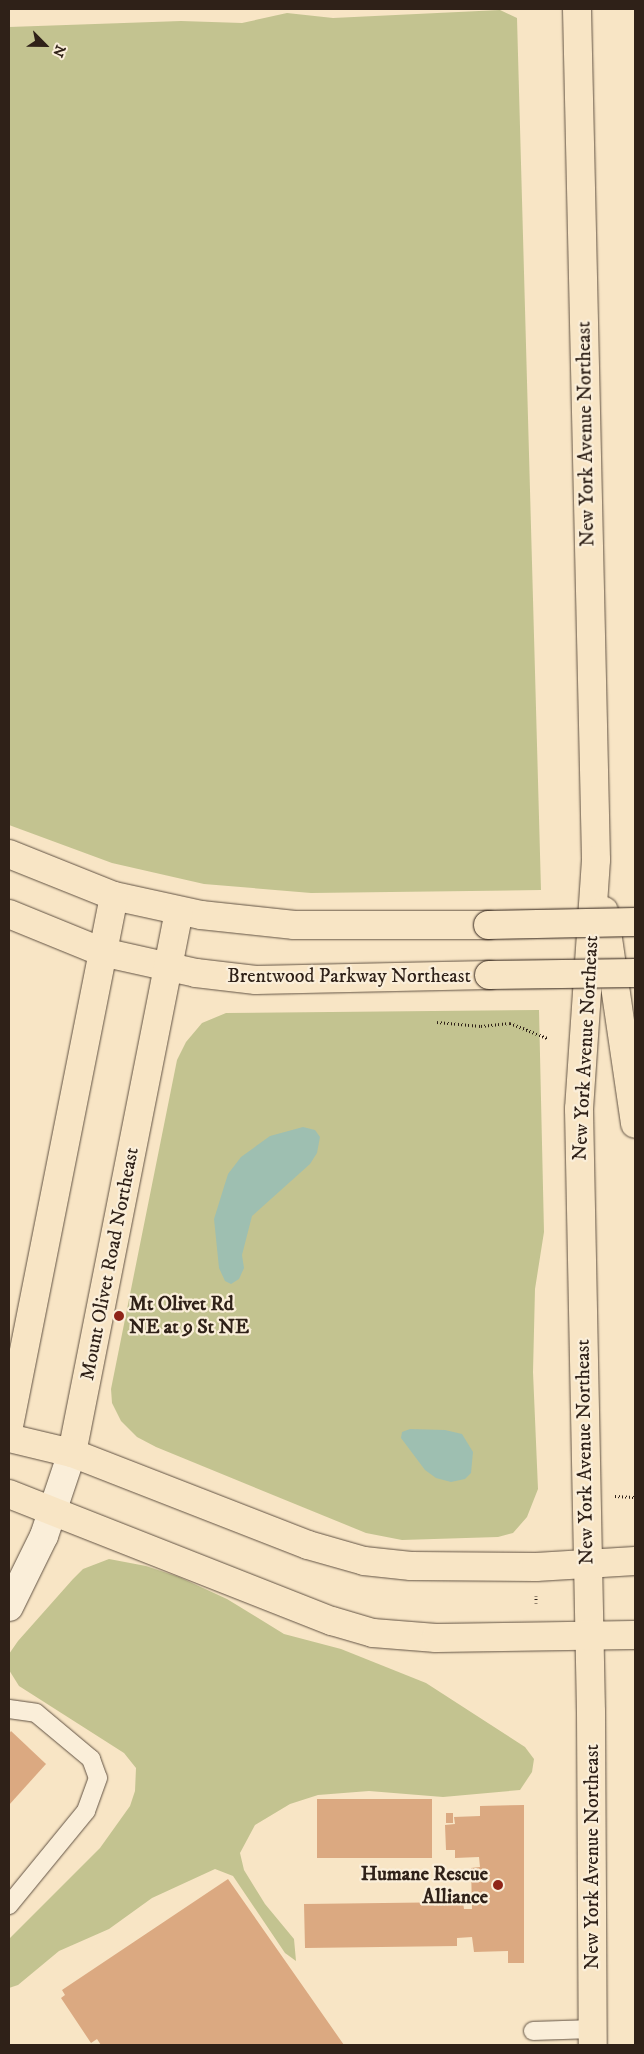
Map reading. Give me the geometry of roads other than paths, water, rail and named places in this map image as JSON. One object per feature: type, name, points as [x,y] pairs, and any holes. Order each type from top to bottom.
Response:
[{"type":"main road","name":"New York Avenue Northeast","points":[[577,9],[596,860],[579,1109],[588,1564],[593,2037]]},
{"type":"main road","points":[[9,854],[114,896],[179,911],[294,925],[488,925],[635,922]]},
{"type":"main road","name":"New York Avenue Northeast","points":[[596,860],[635,1124]]},
{"type":"main road","points":[[9,1426],[114,896]]},
{"type":"main road","name":"Mount Olivet Road Northeast","points":[[9,1607],[54,1510],[72,1453],[179,911]]},
{"type":"main road","name":"Brentwood Parkway Northeast","points":[[9,914],[102,952],[168,969],[256,980],[635,973]]},
{"type":"main road","points":[[9,1438],[72,1453],[308,1545],[364,1561],[440,1567],[588,1564],[635,1561]]},
{"type":"main road","points":[[9,1494],[54,1510],[332,1621],[373,1633],[436,1638],[635,1634]]},
{"type":"lane","points":[[9,1709],[36,1713],[91,1759],[98,1778],[86,1811],[9,1905]]},
{"type":"lane","points":[[533,2031],[593,2037]]},
{"type":"place","name":"Mt Olivet Rd NE at 9 St NE","points":[[119,1316]]},
{"type":"place","name":"Humane Rescue Alliance","points":[[498,1885]]}]
